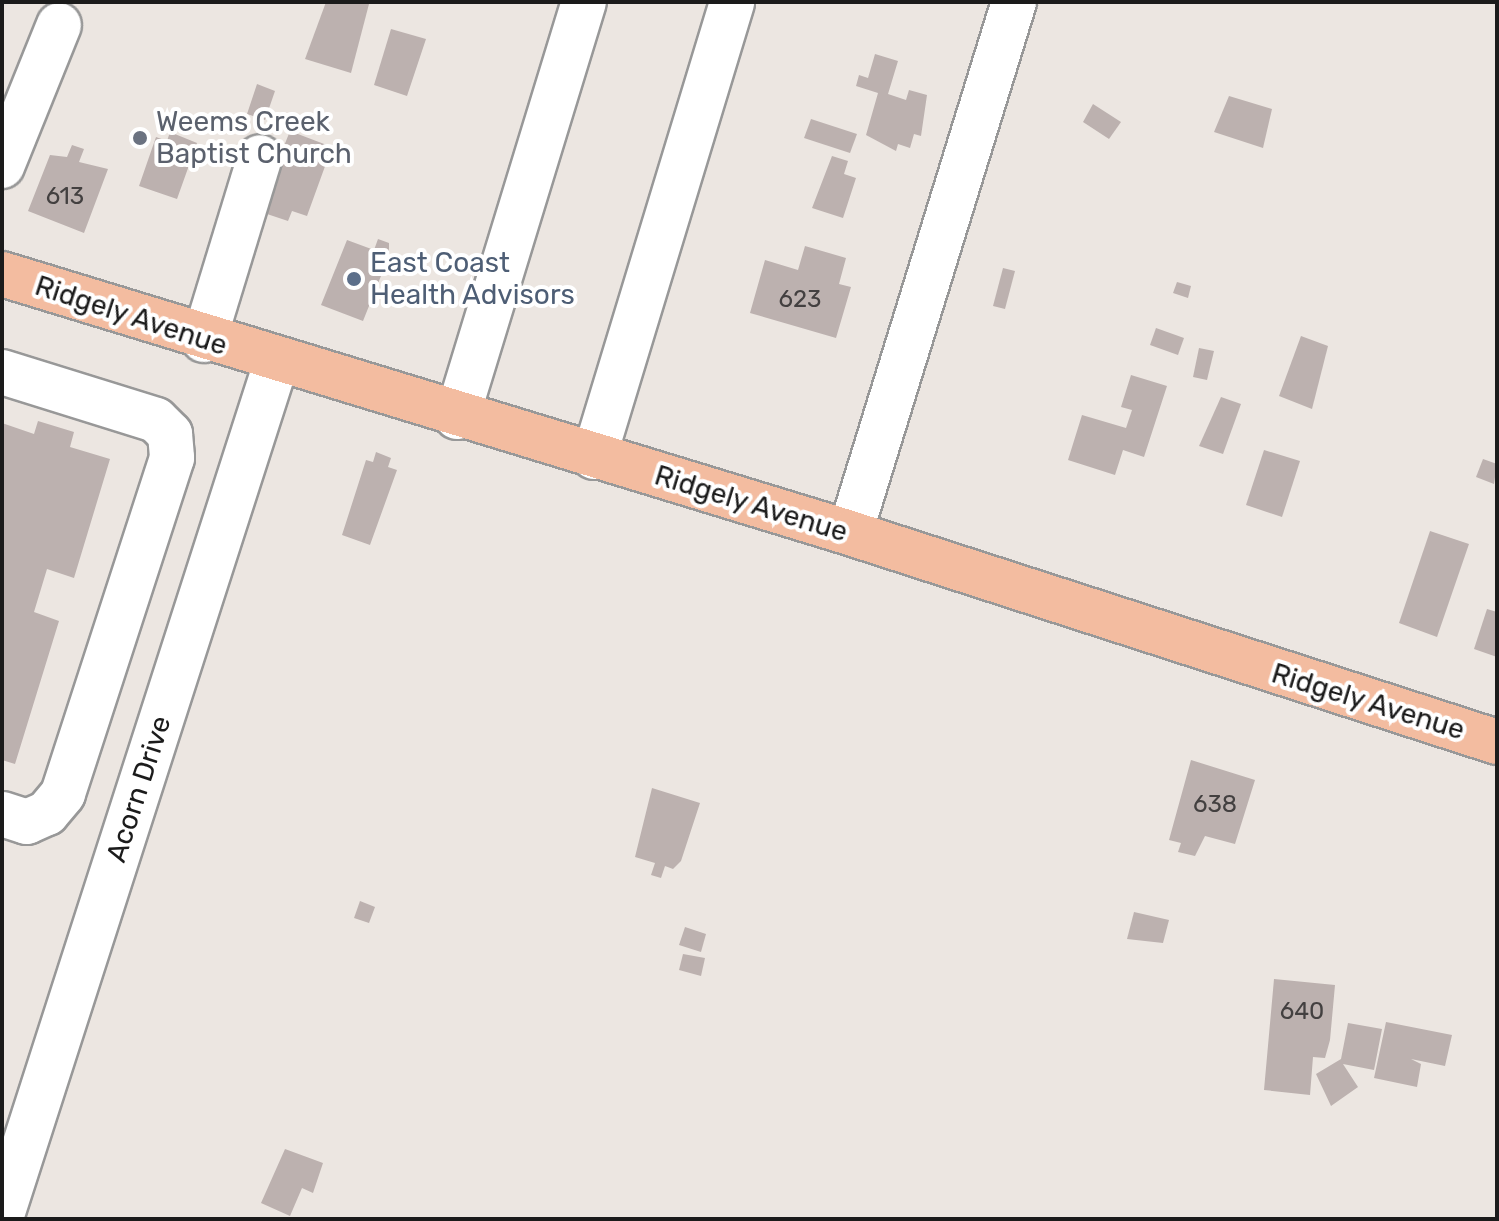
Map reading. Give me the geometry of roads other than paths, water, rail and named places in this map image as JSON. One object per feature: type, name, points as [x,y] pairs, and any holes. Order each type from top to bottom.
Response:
[{"type":"main road","name":"Ridgely Avenue","points":[[2,274],[276,363],[850,533],[1497,742]]},
{"type":"street","points":[[457,417],[584,2]]},
{"type":"street","points":[[594,457],[732,2]]},
{"type":"street","points":[[850,533],[1014,2]]},
{"type":"street","points":[[2,166],[59,25]]},
{"type":"street","points":[[204,340],[260,157]]},
{"type":"street","name":"Acorn Drive","points":[[2,1215],[276,363]]},
{"type":"street","points":[[2,372],[156,420],[170,434],[172,458],[63,794],[47,813],[27,822],[2,814]]},
{"type":"place","name":"Weems Creek Baptist Church","points":[[140,138]]},
{"type":"place","name":"East Coast Health Advisors","points":[[354,279]]}]
